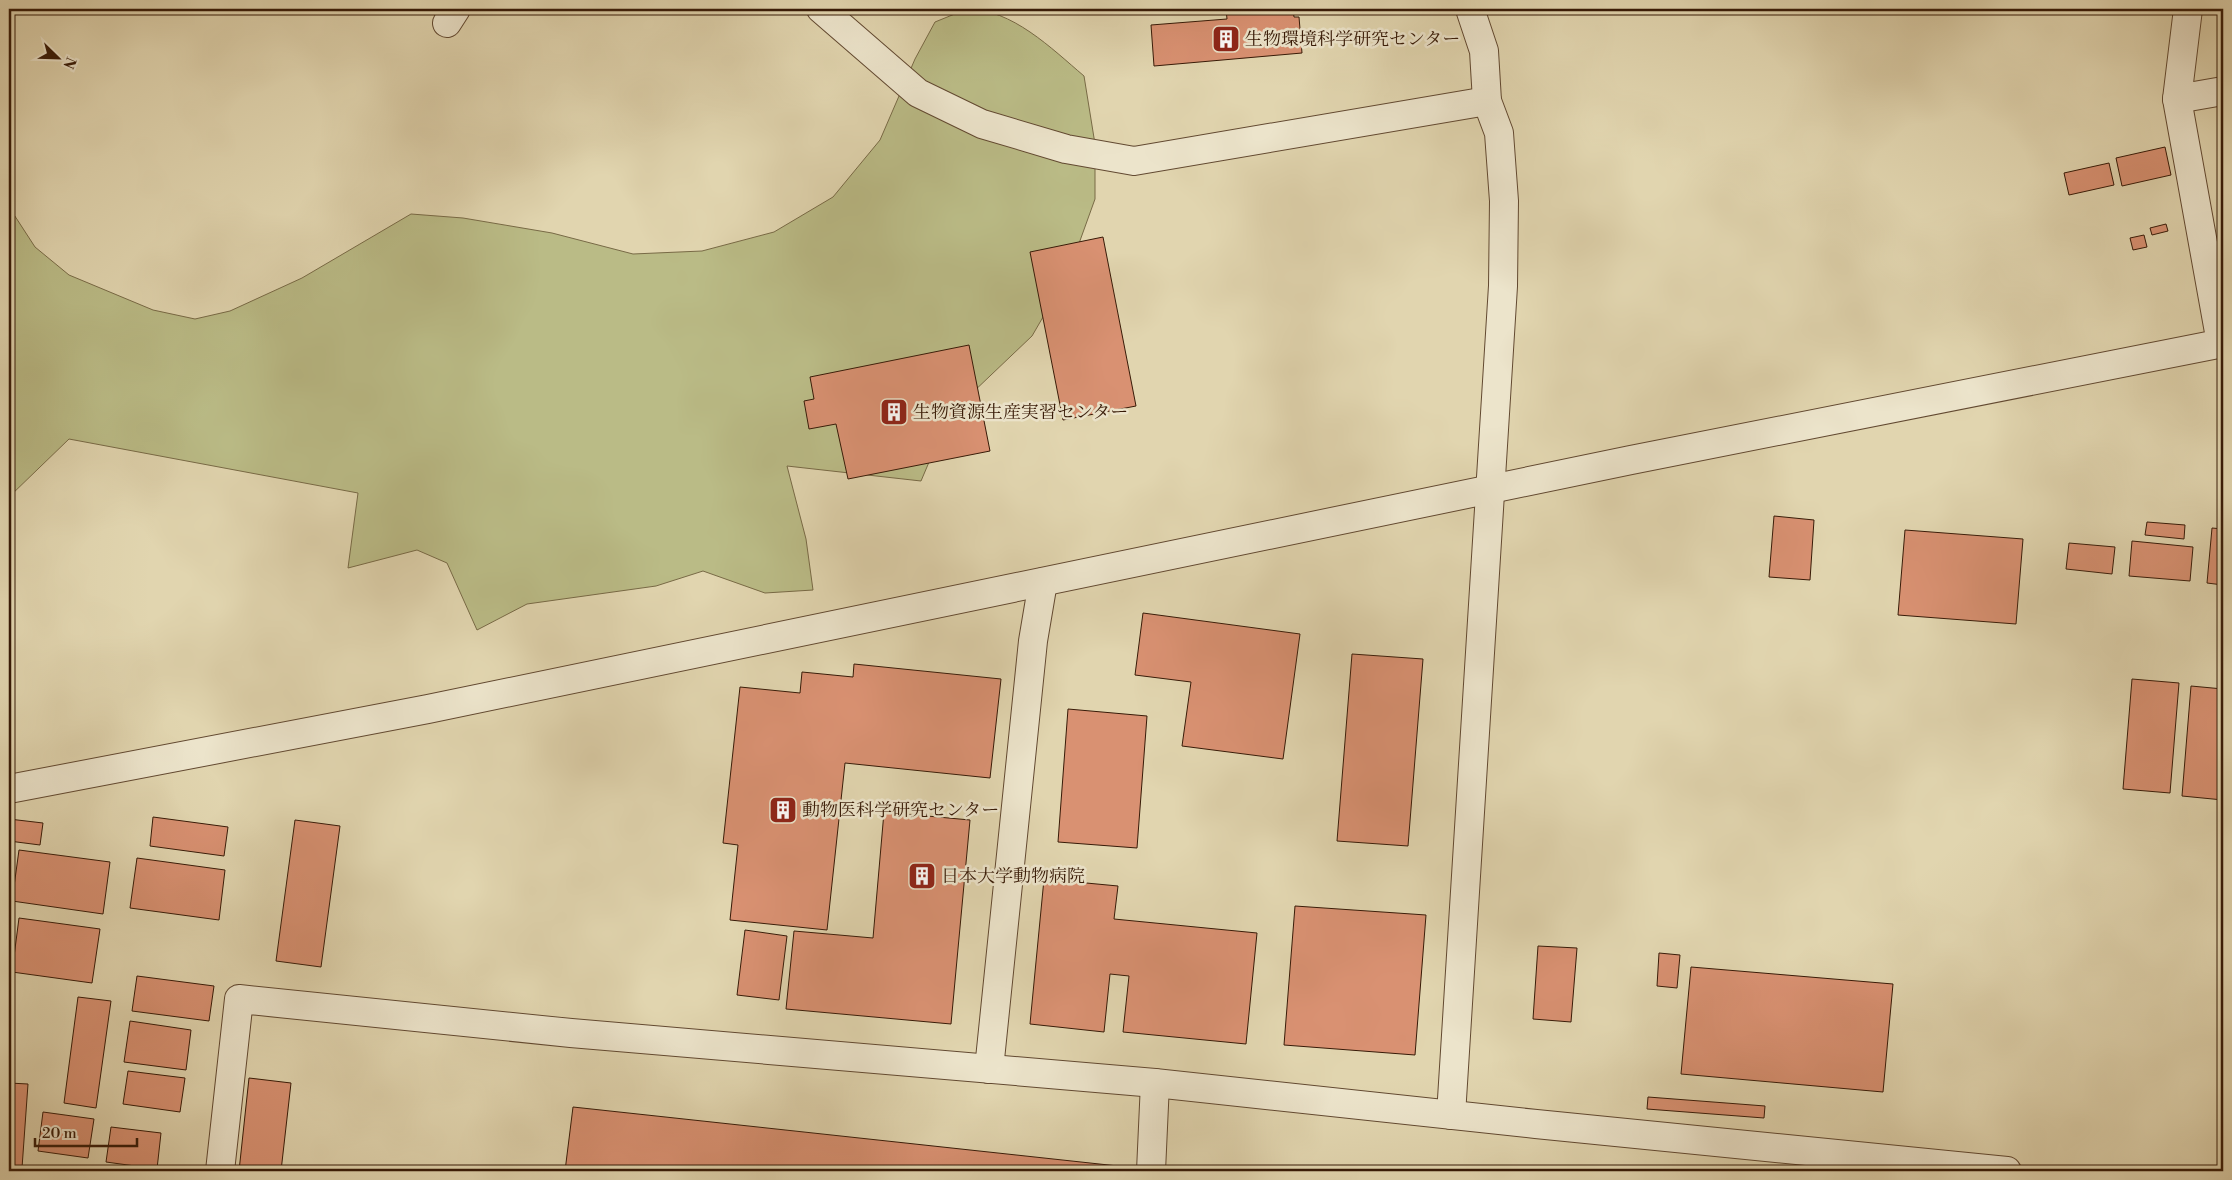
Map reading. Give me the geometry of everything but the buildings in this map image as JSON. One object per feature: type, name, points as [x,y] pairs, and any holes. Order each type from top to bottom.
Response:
[{"type":"street","points":[[821,9],[918,94],[982,124],[1066,149],[1134,161],[1487,101]]},
{"type":"street","points":[[1451,1115],[1503,286],[1504,201],[1499,133],[1487,101],[1484,51],[1470,9]]},
{"type":"street","points":[[9,789],[428,709],[1489,490],[2222,343],[2177,99],[2188,9]]},
{"type":"street","points":[[2177,99],[2223,90]]},
{"type":"street","points":[[989,1069],[1033,641],[1043,582]]},
{"type":"street","points":[[220,1171],[239,1000],[571,1033],[1155,1083],[2007,1171]]},
{"type":"street","points":[[1151,1171],[1155,1083]]},
{"type":"green space","points":[[967,9],[984,11],[1015,23],[1044,42],[1084,76],[1095,144],[1095,199],[1068,274],[1032,336],[949,415],[921,481],[787,466],[806,539],[813,590],[765,593],[703,571],[656,586],[527,604],[477,630],[447,563],[417,550],[348,568],[358,493],[69,439],[9,497],[9,207],[35,247],[69,275],[153,310],[195,319],[230,311],[302,278],[411,214],[463,218],[552,233],[633,254],[702,251],[774,232],[833,197],[880,140],[915,59],[935,22]]},
{"type":"place","name":"生物環境科学研究センター","points":[[1226,39]]},
{"type":"place","name":"生物資源生産実習センター","points":[[894,412]]},
{"type":"place","name":"動物医科学研究センター","points":[[783,810]]},
{"type":"place","name":"日本大学動物病院","points":[[922,876]]}]
